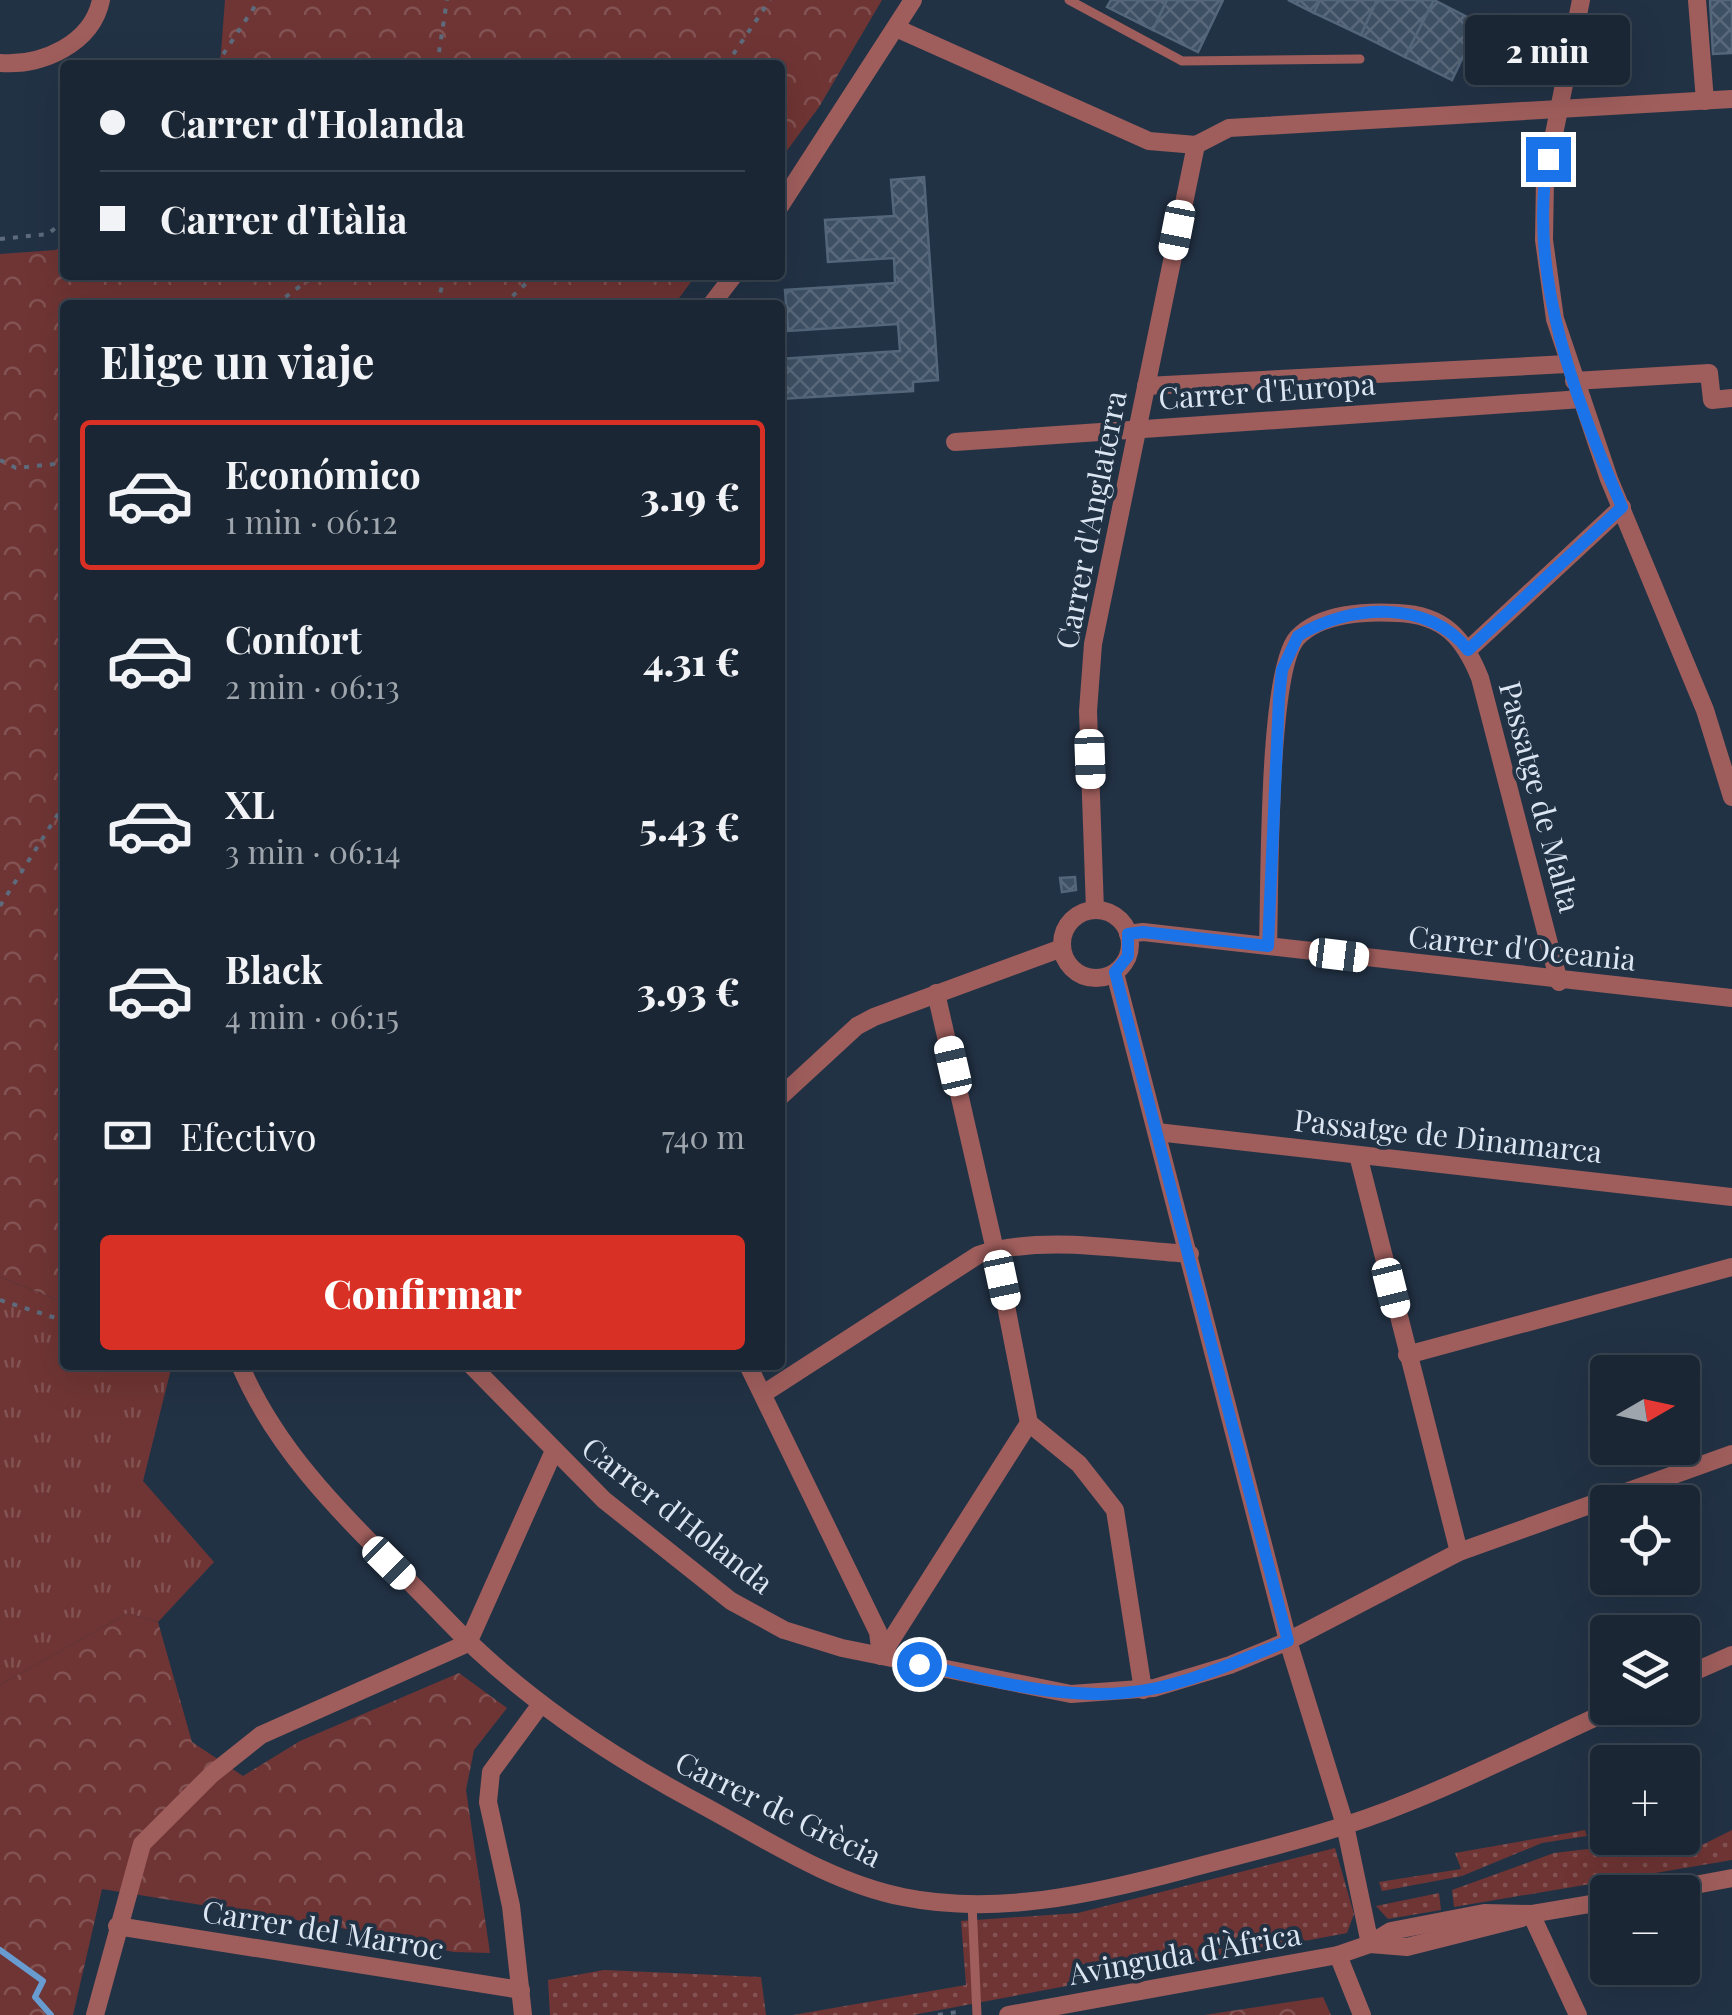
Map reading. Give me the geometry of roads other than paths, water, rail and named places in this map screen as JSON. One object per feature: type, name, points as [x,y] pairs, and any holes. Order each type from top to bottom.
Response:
[{"type":"street","points":[[0,62],[31,60],[64,49],[87,31],[101,0]]},
{"type":"street","points":[[785,198],[913,0]]},
{"type":"street","points":[[1581,0],[1545,179],[1548,281],[1570,373],[1705,710],[1732,797]]},
{"type":"street","points":[[1697,0],[1704,101]]},
{"type":"street","points":[[896,28],[1149,141],[1196,145],[1228,128],[1732,99]]},
{"type":"street","name":"Carrer d'Anglaterra","points":[[1095,910],[1089,679],[1196,145]]},
{"type":"street","name":"Carrer d'Europa","points":[[1146,386],[1570,373],[1710,373],[1712,400],[1732,398]]},
{"type":"street","name":"Carrer d'Europa","points":[[955,442],[1582,399]]},
{"type":"street","points":[[1468,650],[1622,507]]},
{"type":"street","name":"Passatge de Malta","points":[[1268,946],[1282,670],[1298,636],[1338,618],[1398,612],[1443,623],[1468,650],[1480,678],[1559,982]]},
{"type":"street","points":[[1095,910],[1116,917],[1128,934],[1128,956],[1115,972],[1102,978],[1076,972],[1062,948],[1067,926],[1074,918],[1095,910]]},
{"type":"street","name":"Carrer d'Oceania","points":[[1128,934],[1143,932],[1559,982],[1732,998]]},
{"type":"street","points":[[785,1092],[857,1026],[1062,948]]},
{"type":"street","points":[[1115,972],[1288,1641],[1345,1825],[1370,1944]]},
{"type":"street","points":[[936,993],[996,1250],[1029,1423],[1094,1479],[1114,1510],[1143,1690]]},
{"type":"street","name":"Passatge de Dinamarca","points":[[1157,1132],[1732,1197]]},
{"type":"street","points":[[1358,1155],[1459,1552]]},
{"type":"street","points":[[763,1394],[978,1256],[996,1250],[1023,1245],[1190,1254]]},
{"type":"street","points":[[1407,1355],[1732,1267]]},
{"type":"street","name":"Carrer de Grècia","points":[[242,1370],[263,1414],[292,1458],[468,1643],[541,1704],[617,1760],[804,1860],[898,1896],[940,1904],[1034,1901],[1135,1884],[1345,1825],[1411,1802],[1590,1720]]},
{"type":"street","name":"Carrer d'Holanda","points":[[475,1370],[553,1453],[604,1500],[731,1600],[784,1630],[881,1656],[1034,1690],[1071,1694],[1143,1690],[1184,1681],[1288,1641],[1459,1552],[1732,1454]]},
{"type":"street","points":[[751,1370],[878,1632],[881,1656]]},
{"type":"street","points":[[881,1656],[1029,1423]]},
{"type":"street","points":[[95,2015],[142,1844],[237,1752],[290,1722],[468,1643],[553,1453]]},
{"type":"street","points":[[1700,1669],[1732,1655]]},
{"type":"street","points":[[523,2015],[511,1906],[488,1802],[491,1772],[541,1704]]},
{"type":"street","points":[[1700,1884],[1732,1878]]},
{"type":"street","name":"Avinguda d'Àfrica","points":[[1008,2015],[1068,2010],[1338,1955],[1370,1944],[1407,1947],[1504,1926],[1531,1914],[1590,1904]]},
{"type":"street","points":[[1531,1914],[1578,2015]]},
{"type":"street","name":"Carrer del Marroc","points":[[117,1926],[521,1990]]},
{"type":"street","points":[[1338,1955],[1362,2015]]},
{"type":"lane","points":[[1069,0],[1182,62],[1360,59]]},
{"type":"lane","points":[[972,1904],[977,2015]]},
{"type":"waterway","points":[[0,1950],[43,1981],[35,1997],[51,2015]]}]
